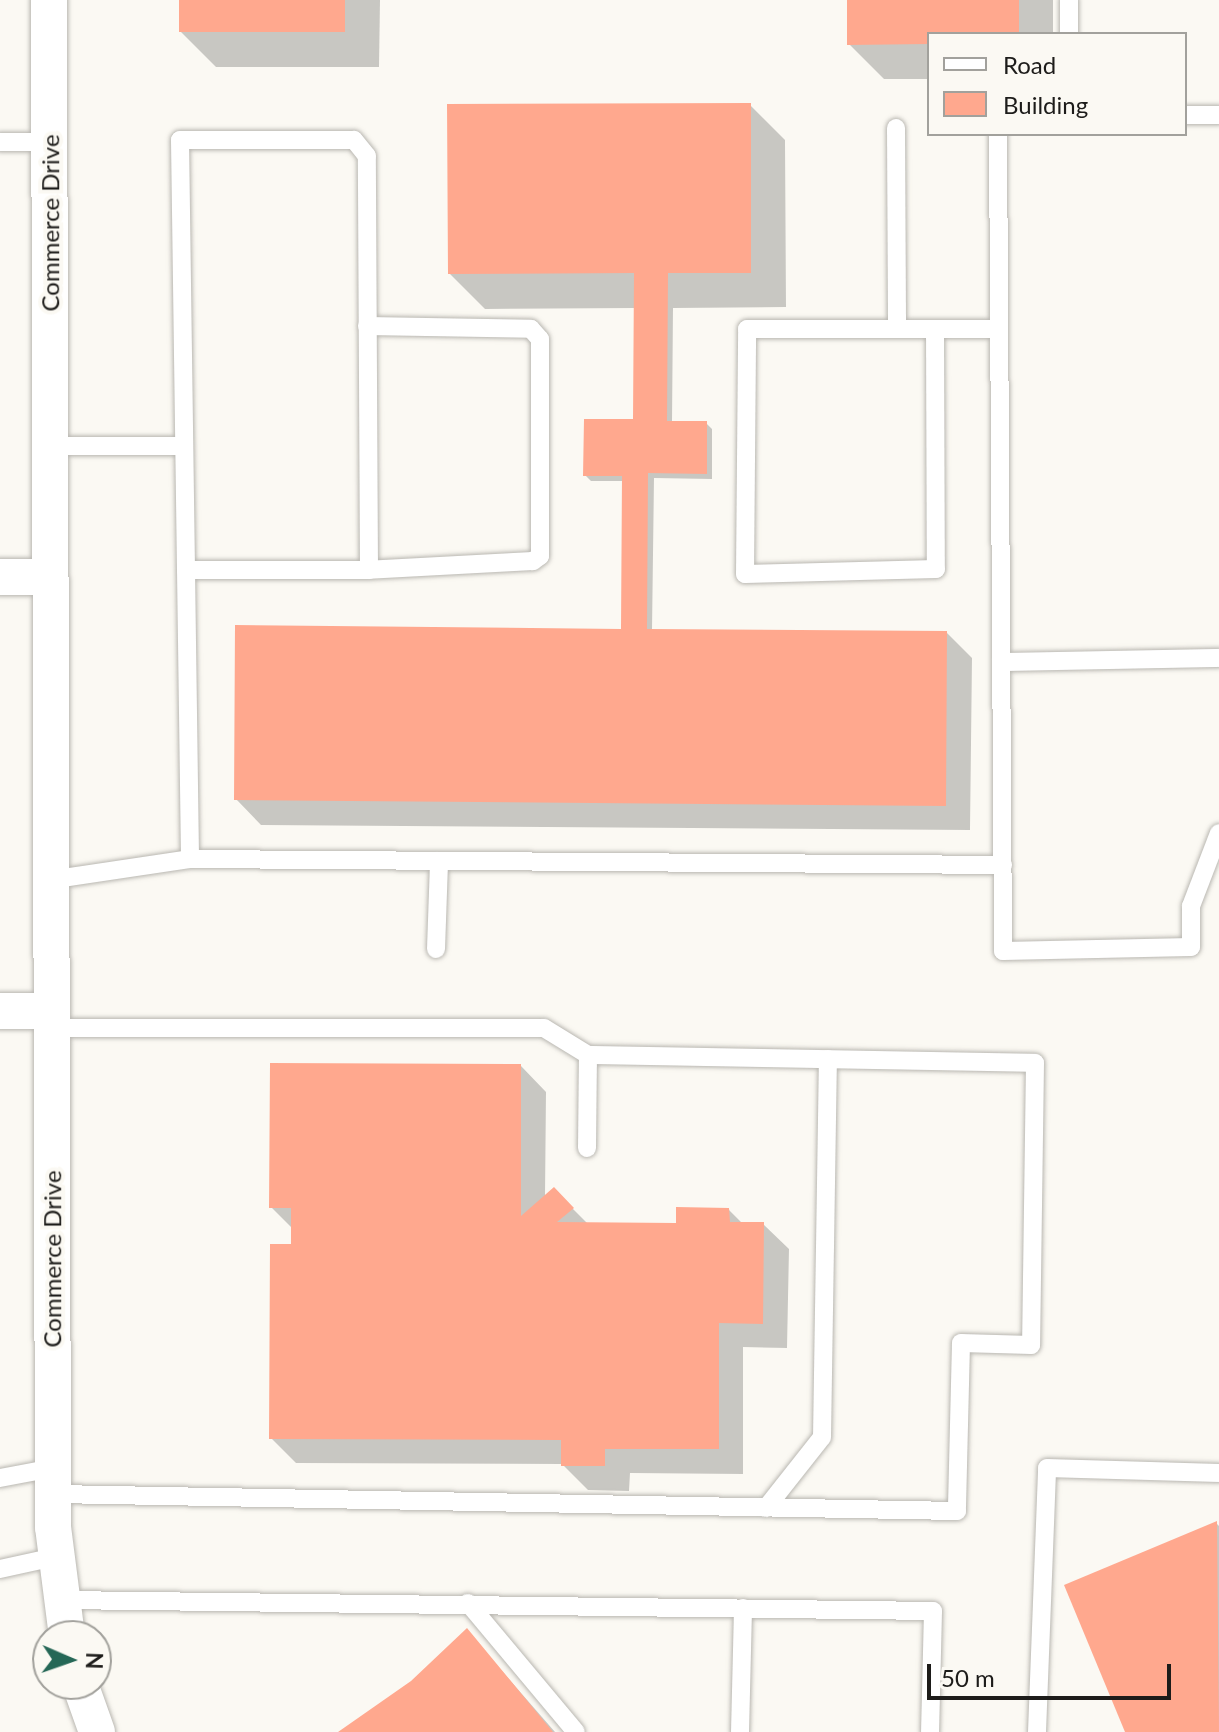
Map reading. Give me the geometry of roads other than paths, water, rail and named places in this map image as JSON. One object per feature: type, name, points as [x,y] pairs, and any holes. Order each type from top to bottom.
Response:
[{"type":"street","name":"Commerce Drive","points":[[49,0],[48,577],[53,1481],[55,1557],[64,1620]]},
{"type":"street","points":[[0,577],[48,577]]},
{"type":"street","points":[[0,1011],[51,1020]]},
{"type":"street","points":[[86,1700],[97,1732]]},
{"type":"lane","points":[[1069,0],[1069,32]]},
{"type":"lane","points":[[1187,115],[1219,115]]},
{"type":"lane","points":[[896,128],[897,329]]},
{"type":"lane","points":[[998,136],[1003,951],[1191,947],[1191,906],[1219,833]]},
{"type":"lane","points":[[190,859],[180,140],[354,140],[367,156],[369,570]]},
{"type":"lane","points":[[0,142],[49,142]]},
{"type":"lane","points":[[186,570],[369,570],[533,561],[540,556],[540,339],[531,329],[367,326]]},
{"type":"lane","points":[[935,329],[936,569],[745,574],[747,329],[897,329],[935,329],[999,329]]},
{"type":"lane","points":[[50,446],[184,446]]},
{"type":"lane","points":[[1001,662],[1219,658]]},
{"type":"lane","points":[[49,880],[190,859],[1003,865]]},
{"type":"lane","points":[[436,949],[439,861]]},
{"type":"lane","points":[[0,1478],[766,1508],[957,1511],[961,1343],[1031,1345],[1035,1063],[588,1055],[544,1028],[51,1020]]},
{"type":"lane","points":[[587,1148],[588,1055]]},
{"type":"lane","points":[[766,1508],[822,1437],[828,1059]]},
{"type":"lane","points":[[1037,1732],[1047,1468],[1219,1473]]},
{"type":"lane","points":[[0,1569],[55,1557]]},
{"type":"lane","points":[[60,1600],[933,1611],[930,1732]]},
{"type":"lane","points":[[468,1603],[576,1732]]},
{"type":"lane","points":[[740,1732],[743,1608]]},
{"type":"lane","points":[[1038,1712],[1046,1732]]}]
